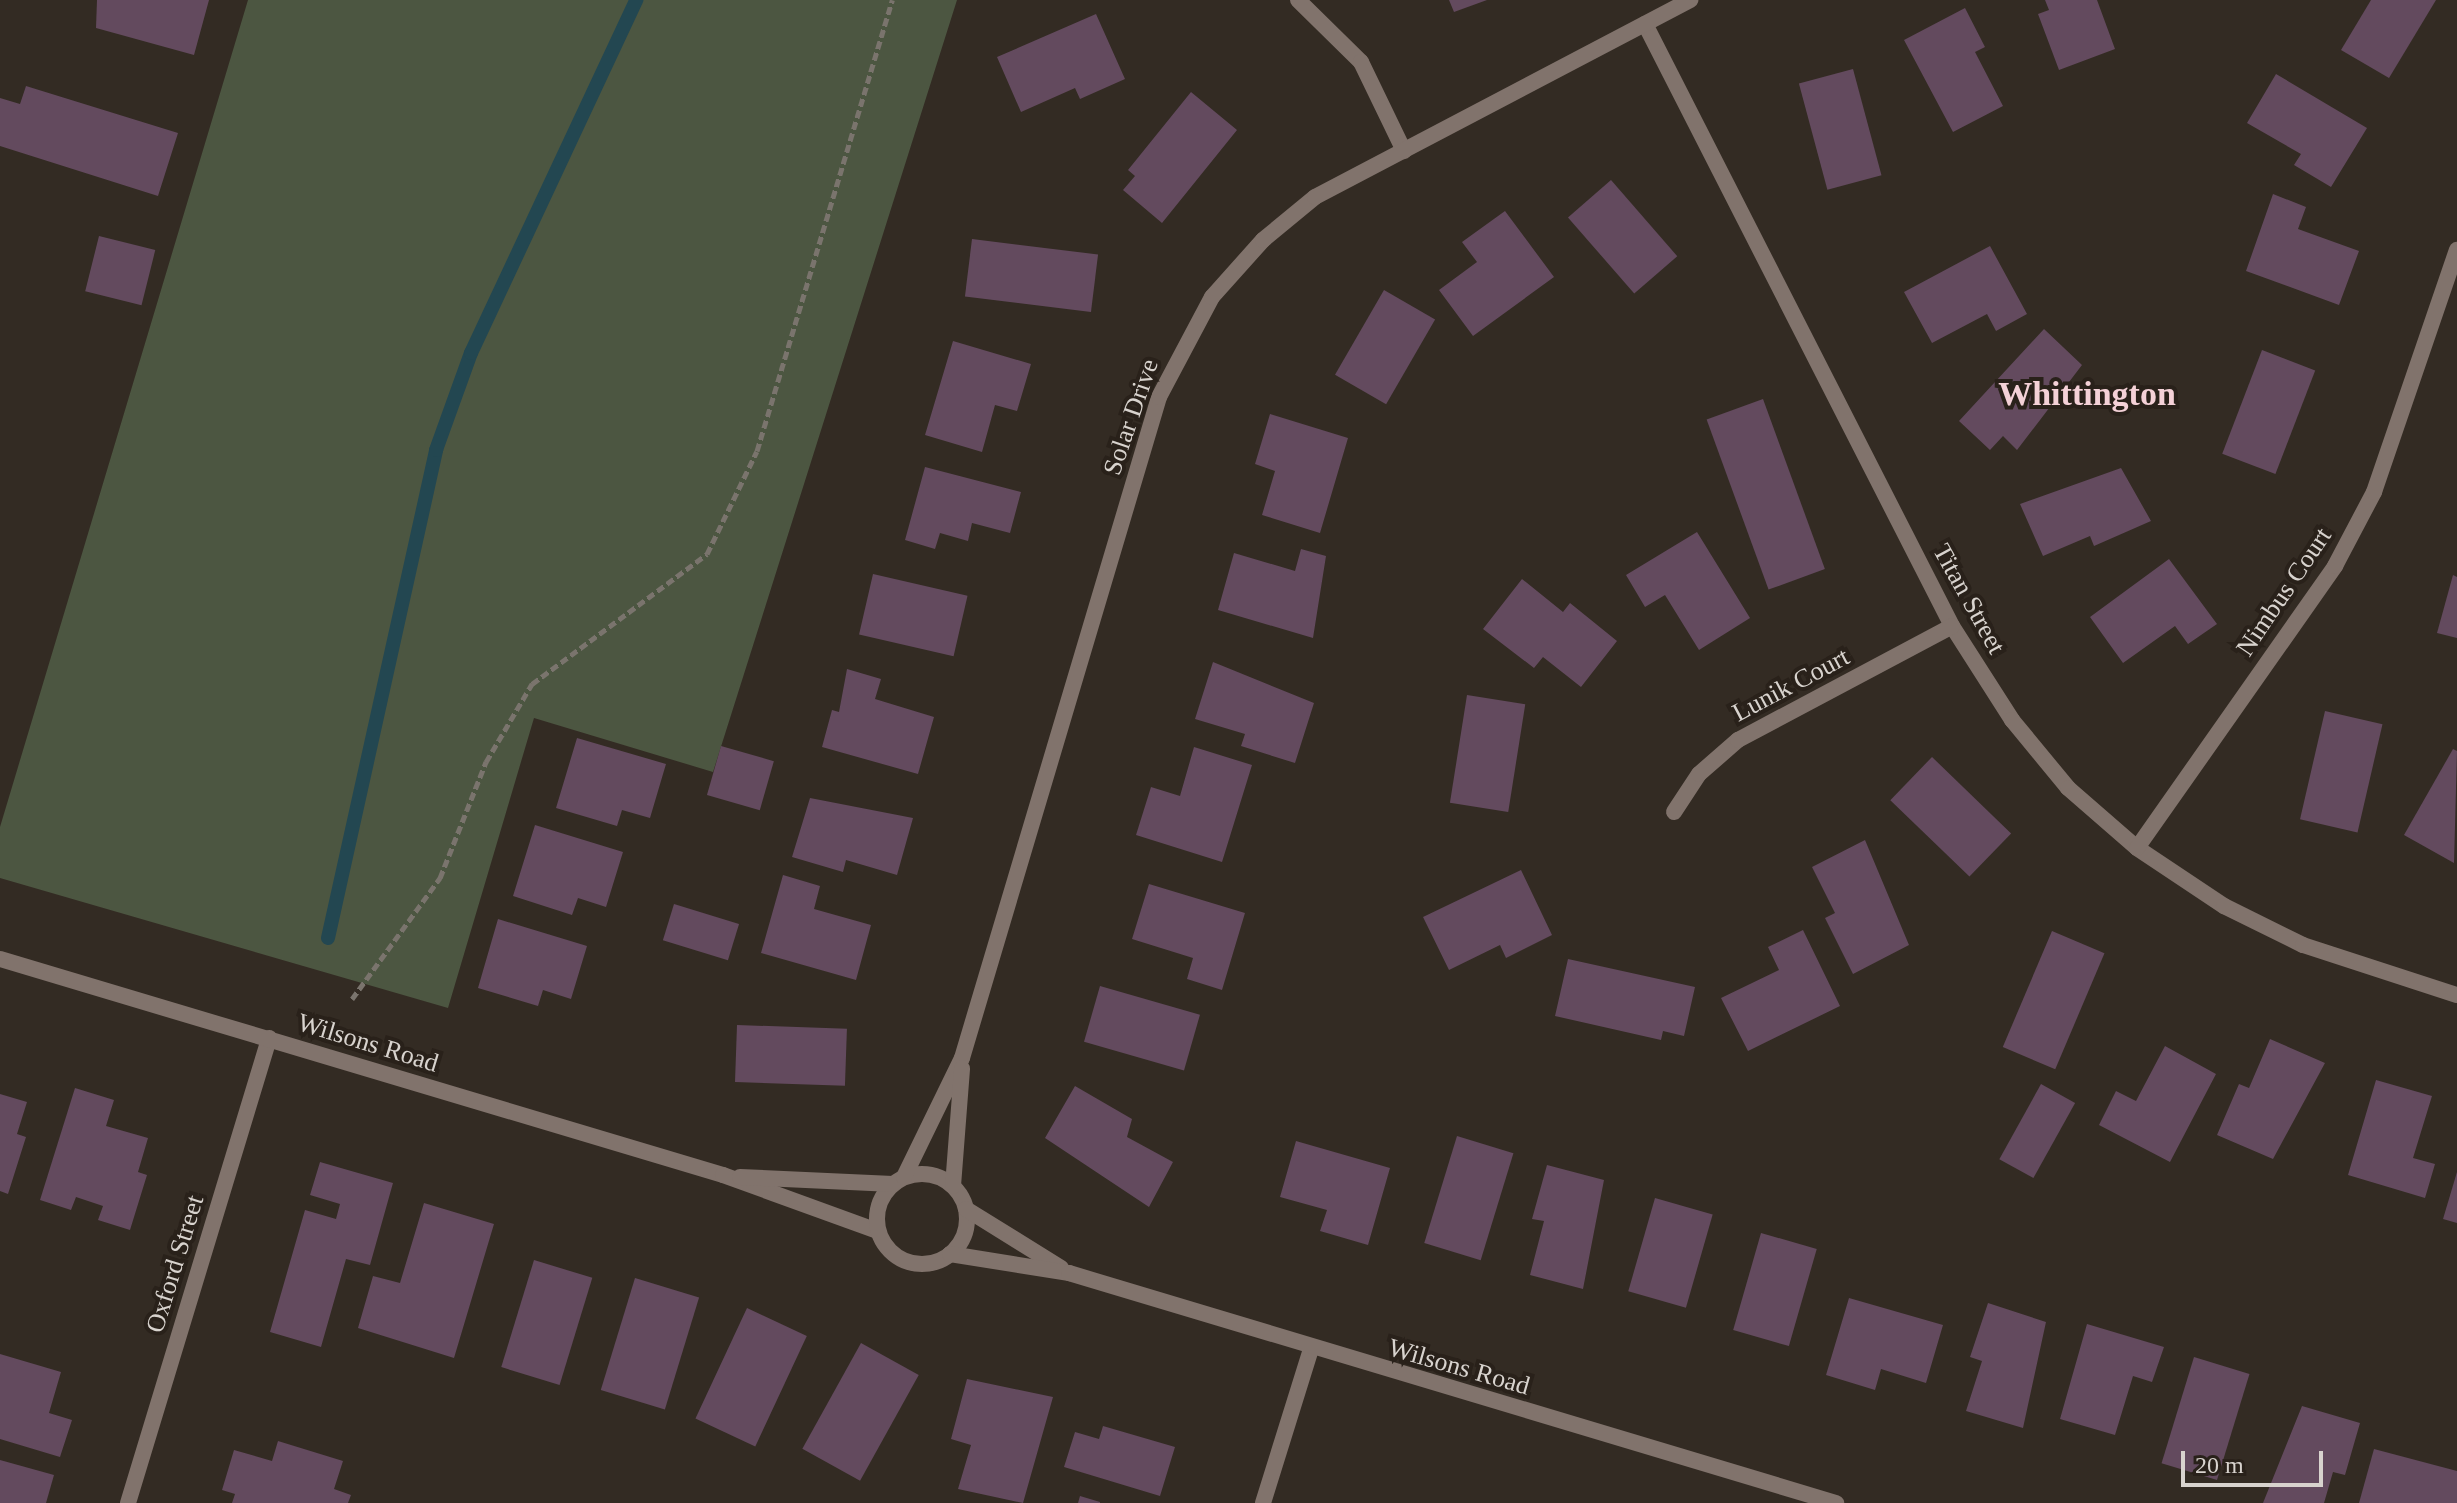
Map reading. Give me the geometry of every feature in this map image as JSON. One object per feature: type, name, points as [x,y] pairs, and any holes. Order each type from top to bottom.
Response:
[{"type":"street","points":[[1298,0],[1361,62],[1404,151]]},
{"type":"street","name":"Solar Drive","points":[[899,1181],[962,1058],[1159,397],[1186,340],[1263,240],[1315,197],[1691,0]]},
{"type":"street","name":"Titan Street","points":[[1645,24],[1952,626],[2049,765],[2137,848],[2224,906],[2303,945],[2457,995]]},
{"type":"street","name":"Nimbus Court","points":[[2137,848],[2335,566],[2374,492],[2457,250]]},
{"type":"street","name":"Lunik Court","points":[[1674,812],[1699,774],[1738,740],[1952,626]]},
{"type":"street","name":"Wilsons Road","points":[[0,959],[723,1175],[878,1231]]},
{"type":"street","name":"Oxford Street","points":[[128,1503],[269,1038]]},
{"type":"street","name":"Solar Drive","points":[[953,1186],[962,1058]]},
{"type":"street","points":[[930,1174],[953,1186],[966,1209],[965,1234],[950,1254],[908,1262],[878,1231],[879,1205],[899,1181],[930,1174]]},
{"type":"street","name":"Wilsons Road","points":[[723,1175],[899,1181]]},
{"type":"street","name":"Wilsons Road","points":[[966,1209],[1069,1273]]},
{"type":"street","name":"Wilsons Road","points":[[950,1254],[1069,1273],[1311,1349],[1836,1503]]},
{"type":"street","points":[[1263,1503],[1311,1349]]},
{"type":"path","points":[[352,999],[440,878],[486,762],[532,684],[707,554],[757,451],[892,0]]},
{"type":"green space","points":[[248,0],[957,0],[713,772],[534,718],[448,1008],[0,878],[0,827]]},
{"type":"building","points":[[97,0],[209,0],[194,55],[96,28]]},
{"type":"building","points":[[1449,0],[1487,0],[1454,12]]},
{"type":"building","points":[[2045,0],[2097,0],[2115,49],[2059,70],[2038,14],[2049,10]]},
{"type":"building","points":[[2371,0],[2436,0],[2389,78],[2341,50]]},
{"type":"building","points":[[1965,8],[1985,47],[1975,52],[2003,106],[1953,132],[1904,40]]},
{"type":"building","points":[[1096,14],[1125,79],[1080,99],[1075,88],[1021,112],[997,57]]},
{"type":"building","points":[[1853,69],[1881,175],[1827,190],[1799,83]]},
{"type":"building","points":[[2276,74],[2367,128],[2331,187],[2294,165],[2301,154],[2247,123]]},
{"type":"building","points":[[26,86],[178,133],[158,196],[0,146],[0,98],[20,104]]},
{"type":"building","points":[[1191,92],[1237,130],[1162,223],[1123,190],[1135,176],[1128,170]]},
{"type":"building","points":[[1611,180],[1677,256],[1634,294],[1568,217]]},
{"type":"building","points":[[2273,194],[2306,207],[2298,229],[2359,251],[2339,305],[2246,271]]},
{"type":"building","points":[[1505,211],[1554,277],[1473,336],[1439,290],[1477,262],[1462,242]]},
{"type":"building","points":[[99,236],[155,250],[141,305],[85,291]]},
{"type":"building","points":[[972,239],[1098,254],[1091,312],[965,297]]},
{"type":"building","points":[[1990,246],[2027,314],[1996,331],[1987,314],[1932,343],[1904,292]]},
{"type":"building","points":[[1384,290],[1435,320],[1386,404],[1335,375]]},
{"type":"building","points":[[2044,329],[2082,365],[2017,450],[2003,436],[1990,450],[1959,421]]},
{"type":"building","points":[[953,341],[1031,364],[1017,411],[995,405],[982,452],[925,435]]},
{"type":"building","points":[[2262,350],[2315,370],[2275,474],[2222,454]]},
{"type":"building","points":[[1763,399],[1825,569],[1769,590],[1707,420]]},
{"type":"building","points":[[1270,414],[1348,438],[1320,533],[1262,515],[1275,471],[1255,464]]},
{"type":"building","points":[[925,467],[1021,492],[1010,533],[972,523],[968,541],[940,533],[935,549],[905,540]]},
{"type":"building","points":[[2121,468],[2151,521],[2094,546],[2090,536],[2043,556],[2020,504]]},
{"type":"building","points":[[1697,532],[1750,618],[1699,650],[1665,595],[1645,607],[1626,575]]},
{"type":"building","points":[[1301,549],[1326,556],[1313,638],[1218,610],[1234,553],[1295,571]]},
{"type":"building","points":[[2169,559],[2217,624],[2188,644],[2175,626],[2123,663],[2090,617]]},
{"type":"building","points":[[873,574],[968,596],[954,656],[859,634]]},
{"type":"building","points":[[2453,575],[2457,577],[2457,638],[2437,633]]},
{"type":"building","points":[[1522,579],[1563,612],[1570,603],[1617,641],[1581,687],[1543,657],[1534,668],[1483,629]]},
{"type":"building","points":[[1213,662],[1314,703],[1295,763],[1241,746],[1245,734],[1195,719]]},
{"type":"building","points":[[847,669],[881,679],[875,699],[934,717],[918,774],[822,747],[832,710],[839,712]]},
{"type":"building","points":[[1467,695],[1525,704],[1508,812],[1450,803]]},
{"type":"building","points":[[2325,711],[2382,724],[2358,832],[2300,819]]},
{"type":"building","points":[[577,738],[666,764],[650,818],[622,810],[617,826],[556,808]]},
{"type":"building","points":[[721,746],[774,761],[760,810],[707,795]]},
{"type":"building","points":[[1194,747],[1252,765],[1222,862],[1136,835],[1151,787],[1180,796]]},
{"type":"building","points":[[2453,749],[2457,751],[2454,863],[2404,835]]},
{"type":"building","points":[[1932,757],[2011,833],[1969,877],[1890,800]]},
{"type":"building","points":[[810,798],[913,818],[897,875],[846,860],[843,872],[792,857]]},
{"type":"building","points":[[535,825],[623,852],[606,907],[578,898],[572,915],[513,896]]},
{"type":"building","points":[[1865,840],[1909,945],[1853,974],[1825,918],[1835,913],[1812,867]]},
{"type":"building","points":[[1521,870],[1552,935],[1506,958],[1500,945],[1449,970],[1423,917]]},
{"type":"building","points":[[783,875],[820,886],[814,909],[871,925],[856,980],[761,953]]},
{"type":"building","points":[[1149,884],[1245,913],[1222,990],[1187,979],[1193,958],[1132,939]]},
{"type":"building","points":[[674,904],[739,924],[728,960],[663,940]]},
{"type":"building","points":[[498,919],[587,946],[571,999],[543,990],[538,1006],[478,988]]},
{"type":"building","points":[[1803,930],[1840,1006],[1748,1051],[1721,998],[1779,970],[1768,947]]},
{"type":"building","points":[[2052,931],[2104,953],[2055,1069],[2003,1047]]},
{"type":"building","points":[[1568,959],[1695,987],[1684,1036],[1663,1031],[1661,1040],[1555,1016]]},
{"type":"building","points":[[1100,986],[1200,1015],[1184,1070],[1084,1042]]},
{"type":"building","points":[[737,1025],[847,1029],[845,1086],[735,1082]]},
{"type":"building","points":[[2270,1039],[2325,1063],[2273,1159],[2217,1135],[2239,1084],[2249,1088]]},
{"type":"building","points":[[2165,1046],[2216,1074],[2170,1162],[2099,1125],[2116,1091],[2136,1101]]},
{"type":"building","points":[[2376,1080],[2432,1096],[2413,1158],[2435,1164],[2425,1198],[2348,1175]]},
{"type":"building","points":[[2041,1084],[2075,1103],[2033,1178],[1999,1159]]},
{"type":"building","points":[[1075,1086],[1132,1119],[1127,1137],[1173,1162],[1149,1207],[1045,1138]]},
{"type":"building","points":[[75,1088],[114,1100],[106,1126],[148,1138],[138,1172],[147,1175],[130,1230],[98,1220],[103,1206],[76,1197],[71,1210],[40,1200]]},
{"type":"building","points":[[0,1094],[27,1102],[17,1134],[26,1137],[8,1194],[0,1191]]},
{"type":"building","points":[[1457,1136],[1513,1153],[1481,1260],[1424,1243]]},
{"type":"building","points":[[1296,1141],[1390,1168],[1368,1245],[1320,1231],[1327,1210],[1280,1197]]},
{"type":"building","points":[[320,1162],[393,1183],[370,1265],[346,1259],[321,1347],[270,1332],[305,1210],[336,1219],[340,1204],[310,1195]]},
{"type":"building","points":[[1547,1165],[1604,1180],[1583,1289],[1530,1275],[1544,1221],[1532,1219]]},
{"type":"building","points":[[2457,1172],[2457,1223],[2443,1219]]},
{"type":"building","points":[[1655,1198],[1713,1215],[1686,1308],[1628,1291]]},
{"type":"building","points":[[424,1203],[494,1224],[454,1358],[358,1328],[373,1276],[400,1283]]},
{"type":"building","points":[[1761,1233],[1817,1249],[1789,1346],[1733,1330]]},
{"type":"building","points":[[534,1260],[592,1278],[560,1385],[501,1367]]},
{"type":"building","points":[[635,1278],[699,1298],[665,1409],[601,1390]]},
{"type":"building","points":[[1849,1298],[1943,1325],[1926,1383],[1881,1369],[1875,1390],[1826,1375]]},
{"type":"building","points":[[1988,1303],[2046,1322],[2023,1428],[1966,1411],[1982,1361],[1970,1357]]},
{"type":"building","points":[[747,1308],[807,1336],[755,1446],[695,1419]]},
{"type":"building","points":[[2087,1324],[2164,1347],[2152,1382],[2133,1376],[2115,1435],[2060,1419]]},
{"type":"building","points":[[861,1343],[919,1375],[860,1481],[802,1449]]},
{"type":"building","points":[[0,1354],[61,1372],[49,1413],[72,1420],[60,1457],[0,1439]]},
{"type":"building","points":[[2194,1357],[2249,1374],[2217,1480],[2162,1463]]},
{"type":"building","points":[[967,1379],[1053,1397],[1023,1503],[958,1489],[971,1445],[951,1439]]},
{"type":"building","points":[[2302,1406],[2360,1423],[2345,1475],[2333,1472],[2324,1503],[2263,1503]]},
{"type":"building","points":[[1103,1426],[1175,1447],[1160,1496],[1064,1467],[1075,1432],[1099,1439]]},
{"type":"building","points":[[278,1441],[343,1461],[334,1489],[351,1495],[348,1503],[232,1503],[235,1494],[222,1490],[234,1450],[272,1461]]},
{"type":"building","points":[[2374,1449],[2457,1471],[2457,1503],[2359,1503]]},
{"type":"building","points":[[0,1460],[54,1475],[46,1503],[0,1503]]},
{"type":"building","points":[[1080,1496],[1100,1502],[1100,1503],[1078,1503]]},
{"type":"waterway","points":[[328,938],[436,450],[471,353],[636,0]]},
{"type":"district","name":"Whittington","points":[[2087,394]]}]
